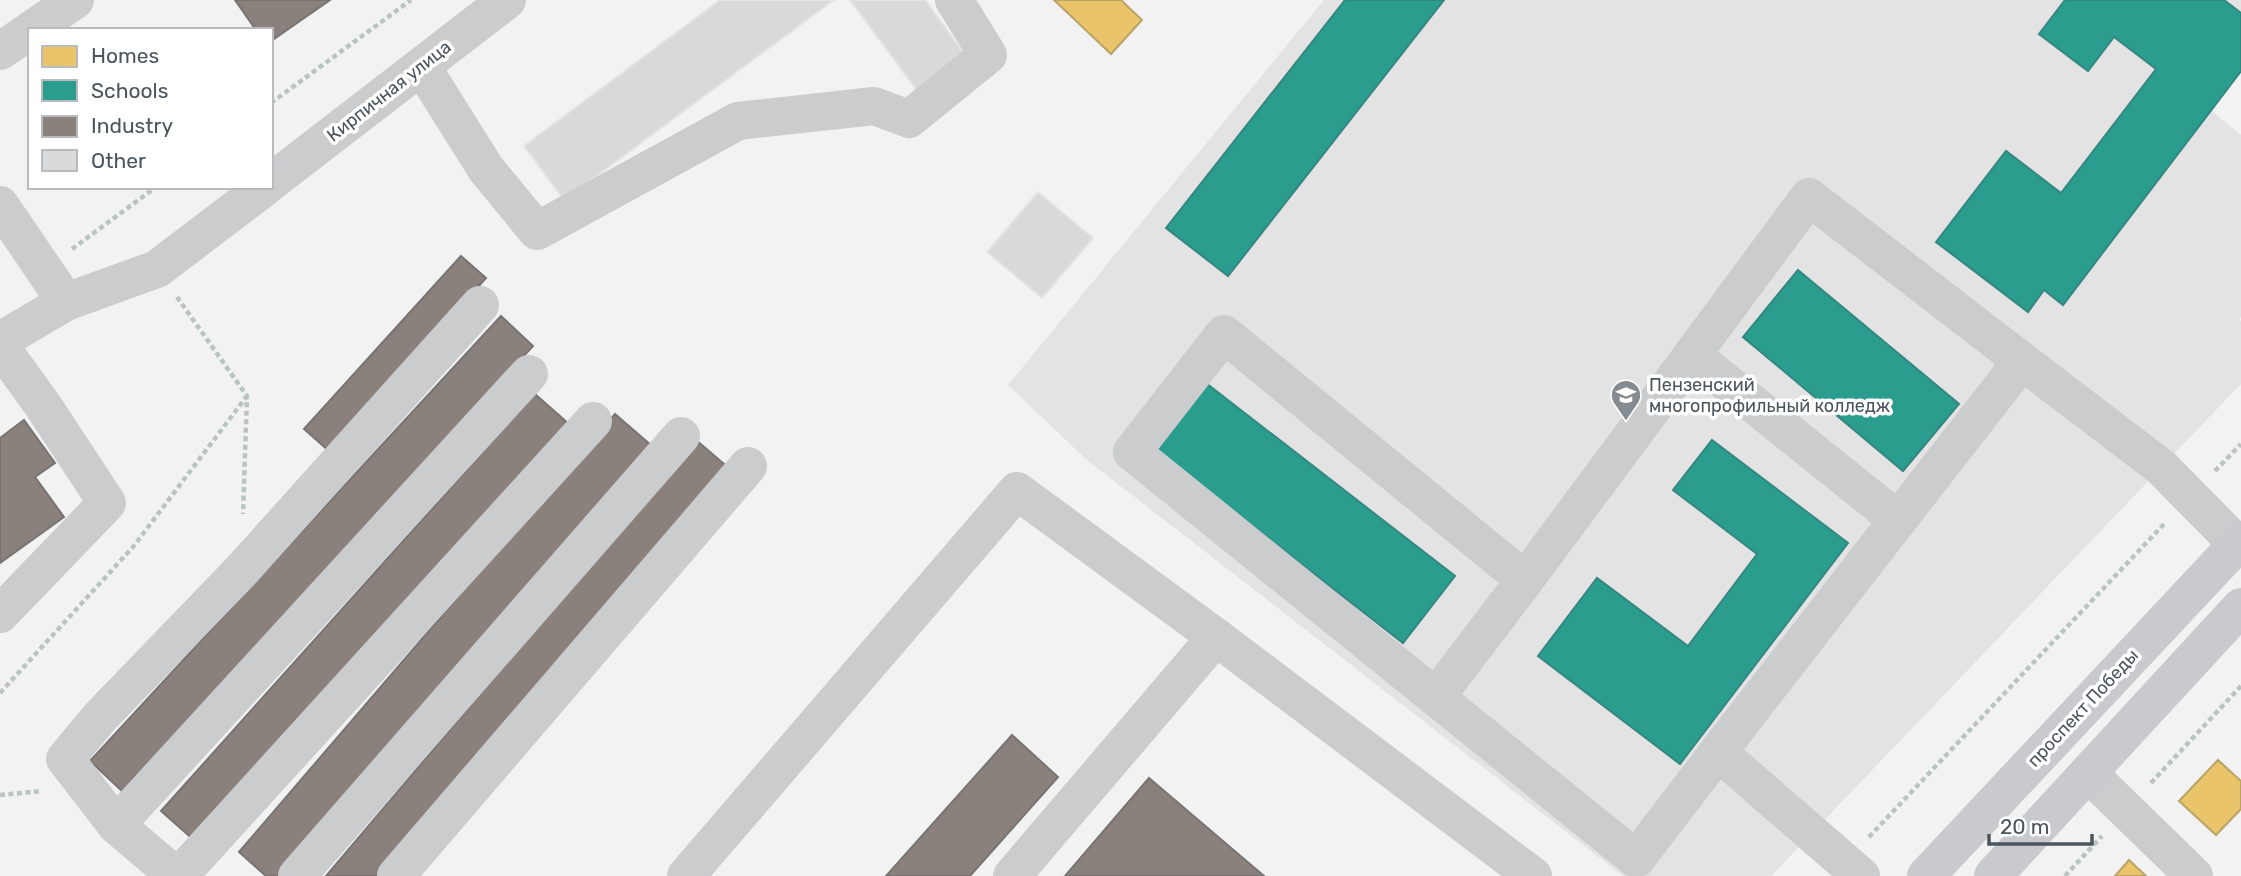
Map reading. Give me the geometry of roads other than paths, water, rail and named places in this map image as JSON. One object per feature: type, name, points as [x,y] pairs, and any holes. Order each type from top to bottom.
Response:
[{"type":"main road","name":"проспект Победы","points":[[1926,876],[2239,542]]},
{"type":"main road","points":[[1993,876],[2241,607]]},
{"type":"street","points":[[34,28],[75,0]]},
{"type":"street","name":"Кирпичная улица","points":[[273,180],[507,0]]},
{"type":"street","points":[[422,66],[486,169],[537,231],[738,121],[874,106],[909,119],[988,55],[954,0]]},
{"type":"street","points":[[0,51],[28,32]]},
{"type":"street","points":[[0,341],[66,302],[157,269],[262,189]]},
{"type":"street","points":[[1436,697],[1808,197],[2161,467],[2239,542]]},
{"type":"street","points":[[0,205],[66,302]]},
{"type":"street","points":[[480,305],[241,571],[100,718],[65,759],[116,825],[177,876],[593,421]]},
{"type":"street","points":[[1525,580],[1224,334],[1132,452],[1647,867],[1718,752],[2022,361]]},
{"type":"street","points":[[0,346],[107,503],[0,614]]},
{"type":"street","points":[[1692,355],[1898,520]]},
{"type":"street","points":[[116,825],[529,374]]},
{"type":"street","points":[[297,876],[681,436]]},
{"type":"street","points":[[396,876],[748,466]]},
{"type":"street","points":[[686,876],[1017,491],[1533,876]]},
{"type":"street","points":[[1013,876],[1216,637]]},
{"type":"street","points":[[1718,752],[1853,869]]},
{"type":"street","points":[[2088,773],[2194,876]]},
{"type":"place","name":"Пензенский многопрофильный колледж","points":[[1626,422]]}]
